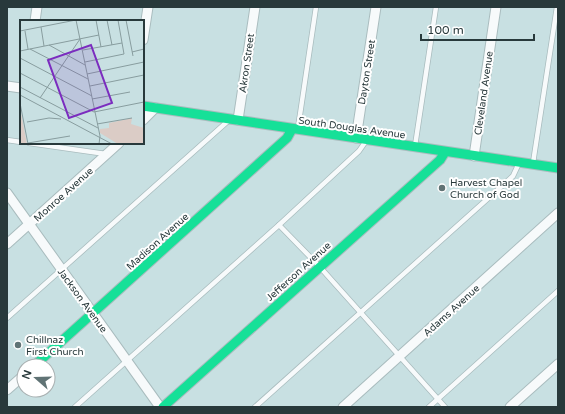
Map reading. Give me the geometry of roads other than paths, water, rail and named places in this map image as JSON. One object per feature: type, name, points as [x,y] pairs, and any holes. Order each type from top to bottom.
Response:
[{"type":"street","points":[[35,20],[37,7]]},
{"type":"street","points":[[144,33],[148,7]]},
{"type":"street","name":"Akron Street","points":[[234,119],[255,7]]},
{"type":"street","name":"Dayton Street","points":[[356,138],[376,7]]},
{"type":"street","name":"Cleveland Avenue","points":[[474,156],[496,7]]},
{"type":"street","points":[[7,86],[20,88]]},
{"type":"street","name":"South Douglas Avenue","points":[[144,106],[558,168]]},
{"type":"street","points":[[144,119],[155,108]]},
{"type":"street","name":"Madison Avenue","points":[[43,358],[288,138],[295,129]]},
{"type":"street","name":"Monroe Avenue","points":[[7,244],[118,144]]},
{"type":"street","name":"Jefferson Avenue","points":[[163,407],[319,266],[440,160],[446,152]]},
{"type":"street","name":"Jackson Avenue","points":[[7,193],[160,407]]},
{"type":"street","name":"Adams Avenue","points":[[343,407],[558,213]]},
{"type":"street","points":[[510,407],[558,364]]},
{"type":"street","points":[[7,390],[16,382]]},
{"type":"lane","points":[[295,129],[316,7]]},
{"type":"lane","points":[[415,147],[436,7]]},
{"type":"lane","points":[[533,164],[557,7]]},
{"type":"lane","points":[[7,318],[61,269],[234,119]]},
{"type":"lane","points":[[7,140],[20,142]]},
{"type":"lane","points":[[76,407],[279,225],[359,151],[368,140]]},
{"type":"lane","points":[[36,144],[108,154]]},
{"type":"lane","points":[[255,407],[513,176],[519,163]]},
{"type":"lane","points":[[279,225],[319,266],[445,407]]},
{"type":"lane","points":[[429,407],[558,291]]},
{"type":"place","name":"Harvest Chapel Church of God","points":[[442,188]]},
{"type":"place","name":"Chillnaz First Church","points":[[18,345]]}]
